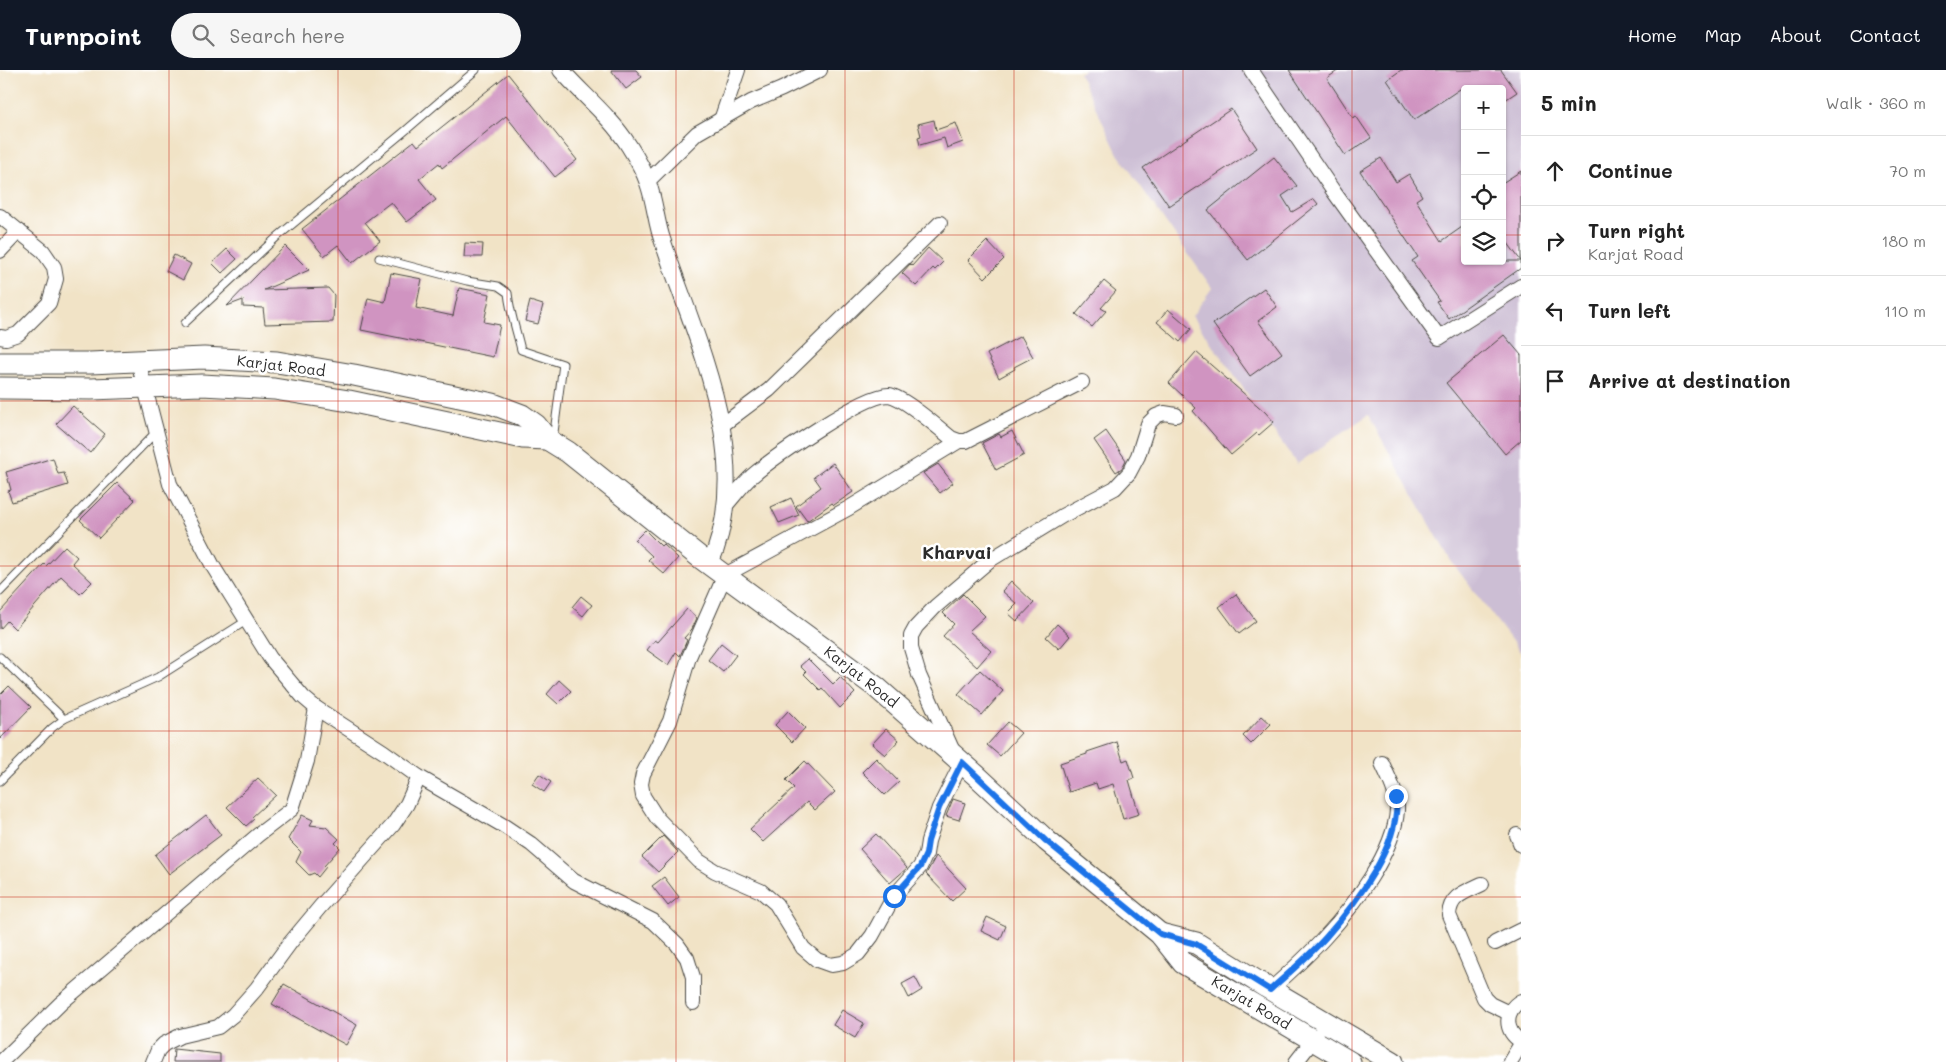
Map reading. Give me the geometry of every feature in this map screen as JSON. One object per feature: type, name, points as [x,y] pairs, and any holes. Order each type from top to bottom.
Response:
[{"type":"main road","name":"Karjat Road","points":[[0,363],[204,358],[277,362],[354,375],[493,404],[522,415],[536,425],[550,441],[568,452],[718,570],[876,688],[958,759],[1046,841],[1160,934],[1183,963],[1313,1040],[1339,1059]]},
{"type":"main road","name":"Karjat Road","points":[[0,388],[90,389],[202,385],[274,389],[348,401],[523,438],[550,441]]},
{"type":"main road","name":"Karjat Road","points":[[1160,934],[1196,944],[1393,1062]]},
{"type":"street","points":[[561,70],[610,119],[629,146],[648,182],[662,240],[699,343],[721,426],[726,464],[727,504],[718,547],[718,570],[670,720],[643,774],[641,784],[643,796],[657,818],[699,861],[715,871],[760,891],[776,904],[803,948],[817,960],[831,965],[844,963],[858,954],[872,936],[894,896],[920,867],[926,854],[928,841],[939,808],[958,759],[919,675],[911,648],[911,636],[916,627],[936,606],[990,560],[1062,516],[1115,488],[1129,474],[1148,424],[1156,416],[1164,413],[1176,415]]},
{"type":"street","points":[[721,120],[738,70]]},
{"type":"street","points":[[648,182],[697,133],[751,102],[782,90],[820,70]]},
{"type":"street","points":[[1251,70],[1334,192],[1439,338],[1521,286]]},
{"type":"street","points":[[0,216],[43,251],[54,267],[56,279],[49,303],[18,334],[6,338],[0,337]]},
{"type":"street","points":[[721,426],[769,390],[940,223]]},
{"type":"street","points":[[0,251],[19,231]]},
{"type":"street","points":[[138,361],[170,484],[214,568],[246,621],[270,658],[303,697],[316,708],[419,777],[504,826],[531,844],[574,881],[653,921],[677,944],[687,958],[693,977],[693,1003]]},
{"type":"street","points":[[727,504],[750,477],[769,462],[818,428],[876,397],[890,395],[904,402],[951,438],[966,441],[1082,382]]},
{"type":"street","points":[[718,570],[849,508],[959,441]]},
{"type":"street","points":[[1,1062],[61,1003],[258,835],[292,809],[307,761],[316,708]]},
{"type":"street","points":[[1270,990],[1325,938],[1353,903],[1380,861],[1394,830],[1397,808],[1396,796],[1382,763]]},
{"type":"street","points":[[153,1062],[158,1050],[164,1044],[180,1036],[218,1028],[233,1015],[258,988],[296,935],[393,825],[407,804],[419,777]]},
{"type":"street","points":[[1482,884],[1455,897],[1449,905],[1449,915],[1484,998],[1490,1004],[1510,1013]]},
{"type":"street","points":[[1495,943],[1521,930]]},
{"type":"street","points":[[1510,1062],[1521,1042],[1511,1033],[1509,1027],[1510,1013],[1513,1007],[1521,1001]]},
{"type":"street","points":[[1296,1062],[1325,1023]]},
{"type":"street","points":[[1339,1059],[1348,1036]]},
{"type":"lane","points":[[185,322],[277,237],[405,132],[476,70]]},
{"type":"lane","points":[[379,258],[467,281],[498,286],[508,293],[509,306],[521,350],[563,364],[550,441]]},
{"type":"lane","points":[[0,592],[156,432]]},
{"type":"lane","points":[[0,781],[52,728],[64,719],[158,677],[246,621]]},
{"type":"lane","points":[[0,658],[64,719]]},
{"type":"shaded area","points":[[1085,70],[1521,70],[1521,653],[1451,561],[1368,415],[1297,464],[1192,316],[1212,288],[1118,154],[1079,73]]},
{"type":"building","points":[[611,70],[636,70],[642,77],[626,89]]},
{"type":"building","points":[[1289,70],[1339,70],[1327,78],[1353,118],[1356,116],[1371,138],[1345,155]]},
{"type":"building","points":[[1401,70],[1501,70],[1517,92],[1506,99],[1506,85],[1461,85],[1461,89],[1414,120],[1387,80]]},
{"type":"building","points":[[508,74],[577,160],[555,177],[506,116],[442,168],[439,163],[419,179],[436,200],[407,222],[391,202],[365,222],[380,241],[352,263],[338,245],[324,256],[302,229],[414,141],[418,146]]},
{"type":"building","points":[[1231,109],[1257,148],[1169,206],[1143,168]]},
{"type":"building","points":[[934,120],[936,130],[956,123],[963,142],[947,148],[944,138],[920,145],[918,137],[921,136],[918,124]]},
{"type":"building","points":[[1274,157],[1297,186],[1282,196],[1292,212],[1314,199],[1318,204],[1248,260],[1208,210]]},
{"type":"building","points":[[1381,158],[1396,182],[1409,174],[1422,196],[1416,200],[1442,241],[1461,228],[1461,265],[1506,265],[1506,261],[1521,261],[1521,268],[1449,319],[1437,302],[1440,301],[1412,261],[1418,257],[1360,171]]},
{"type":"building","points":[[1521,171],[1521,261],[1506,240],[1506,180]]},
{"type":"building","points":[[987,241],[1004,259],[985,278],[968,260]]},
{"type":"building","points":[[465,243],[483,244],[482,257],[464,257]]},
{"type":"building","points":[[285,246],[309,270],[264,290],[328,288],[334,295],[333,322],[265,324],[263,308],[243,307],[243,300],[227,306]]},
{"type":"building","points":[[928,248],[943,262],[935,270],[933,268],[916,286],[902,273],[910,264],[912,266]]},
{"type":"building","points":[[227,249],[237,259],[222,273],[212,263]]},
{"type":"building","points":[[174,255],[191,264],[183,280],[166,271]]},
{"type":"building","points":[[391,273],[422,279],[416,308],[453,316],[459,288],[490,294],[484,322],[500,325],[493,357],[361,330],[368,298],[385,302]]},
{"type":"building","points":[[1104,281],[1116,291],[1101,308],[1106,311],[1092,327],[1076,314]]},
{"type":"building","points":[[1264,288],[1277,307],[1258,321],[1282,353],[1250,376],[1213,324]]},
{"type":"building","points":[[530,301],[543,305],[538,324],[525,321]]},
{"type":"building","points":[[1168,309],[1191,329],[1180,342],[1157,322]]},
{"type":"building","points":[[1504,335],[1521,355],[1521,440],[1505,454],[1446,383]]},
{"type":"building","points":[[1021,336],[1033,357],[999,378],[987,354]]},
{"type":"building","points":[[1196,352],[1274,422],[1259,435],[1257,433],[1231,455],[1193,411],[1196,408],[1169,383]]},
{"type":"building","points":[[73,406],[105,434],[90,453],[56,424]]},
{"type":"building","points":[[1012,431],[1024,455],[996,470],[982,443],[999,434],[1001,437]]},
{"type":"building","points":[[1106,431],[1126,460],[1122,468],[1116,472],[1094,440]]},
{"type":"building","points":[[53,458],[58,474],[64,473],[68,485],[12,502],[8,491],[11,490],[6,472]]},
{"type":"building","points":[[833,463],[853,492],[834,505],[832,503],[807,521],[796,506],[821,487],[814,477]]},
{"type":"building","points":[[938,464],[953,483],[940,493],[923,473]]},
{"type":"building","points":[[117,483],[135,500],[99,538],[80,520]]},
{"type":"building","points":[[791,498],[799,515],[779,523],[771,507]]},
{"type":"building","points":[[645,530],[661,546],[663,544],[678,558],[664,574],[648,560],[652,556],[635,540]]},
{"type":"building","points":[[65,546],[77,557],[72,563],[92,582],[80,594],[61,576],[15,629],[7,621],[0,629],[0,612],[44,564],[46,566]]},
{"type":"building","points":[[1011,581],[1034,603],[1017,621],[1008,613],[1017,604],[1002,591]]},
{"type":"building","points":[[963,594],[985,616],[969,631],[991,651],[977,667],[943,636],[954,624],[943,613]]},
{"type":"building","points":[[1236,594],[1256,621],[1239,634],[1219,607]]},
{"type":"building","points":[[581,596],[592,605],[583,616],[572,607]]},
{"type":"building","points":[[687,609],[697,618],[692,629],[684,638],[687,640],[680,656],[676,652],[668,665],[647,650],[655,640],[658,642]]},
{"type":"building","points":[[1057,624],[1070,636],[1059,649],[1046,637]]},
{"type":"building","points":[[721,643],[736,655],[723,672],[708,660]]},
{"type":"building","points":[[808,659],[833,684],[840,677],[855,693],[840,708],[822,688],[820,690],[804,674],[806,672],[800,666]]},
{"type":"building","points":[[980,670],[1003,691],[982,715],[958,694]]},
{"type":"building","points":[[559,680],[571,691],[558,704],[547,694]]},
{"type":"building","points":[[9,686],[31,707],[0,739],[0,695]]},
{"type":"building","points":[[788,711],[805,728],[792,742],[775,725]]},
{"type":"building","points":[[1262,716],[1271,724],[1251,744],[1243,736]]},
{"type":"building","points":[[1008,722],[1021,733],[1000,756],[987,745]]},
{"type":"building","points":[[886,729],[899,740],[885,755],[872,744]]},
{"type":"building","points":[[1117,742],[1123,761],[1128,759],[1134,778],[1129,780],[1139,814],[1123,819],[1113,784],[1098,789],[1096,783],[1069,792],[1060,763]]},
{"type":"building","points":[[876,758],[899,782],[885,795],[862,772]]},
{"type":"building","points":[[805,761],[835,792],[815,810],[807,802],[763,842],[750,829],[794,788],[786,780]]},
{"type":"building","points":[[539,774],[551,782],[544,792],[532,784]]},
{"type":"building","points":[[258,778],[276,795],[252,817],[254,819],[246,826],[227,807]]},
{"type":"building","points":[[953,799],[965,803],[959,820],[946,816]]},
{"type":"building","points":[[206,815],[221,835],[169,874],[155,855]]},
{"type":"building","points":[[302,815],[313,820],[310,825],[326,827],[339,839],[335,843],[340,848],[324,866],[326,867],[318,877],[314,873],[309,875],[296,862],[301,852],[288,839]]},
{"type":"building","points":[[876,834],[907,868],[890,883],[860,849]]},
{"type":"building","points":[[663,836],[678,852],[658,872],[642,857]]},
{"type":"building","points":[[936,856],[966,888],[952,901],[926,874]]},
{"type":"building","points":[[664,877],[679,897],[668,906],[652,886]]},
{"type":"building","points":[[987,917],[1006,926],[1000,940],[981,931]]},
{"type":"building","points":[[915,977],[922,990],[909,998],[902,984]]},
{"type":"building","points":[[284,984],[357,1025],[346,1045],[272,1004]]},
{"type":"building","points":[[842,1010],[864,1023],[855,1038],[833,1025]]},
{"type":"building","points":[[174,1049],[220,1054],[220,1062],[173,1062]]},
{"type":"district","name":"Kharvai","points":[[957,553]]},
{"type":"route","points":[[894,896],[920,867],[926,854],[928,841],[939,808],[962,762],[1046,841],[1160,934],[1196,944],[1270,990],[1325,938],[1353,903],[1380,861],[1394,830],[1397,808],[1396,796]]}]
